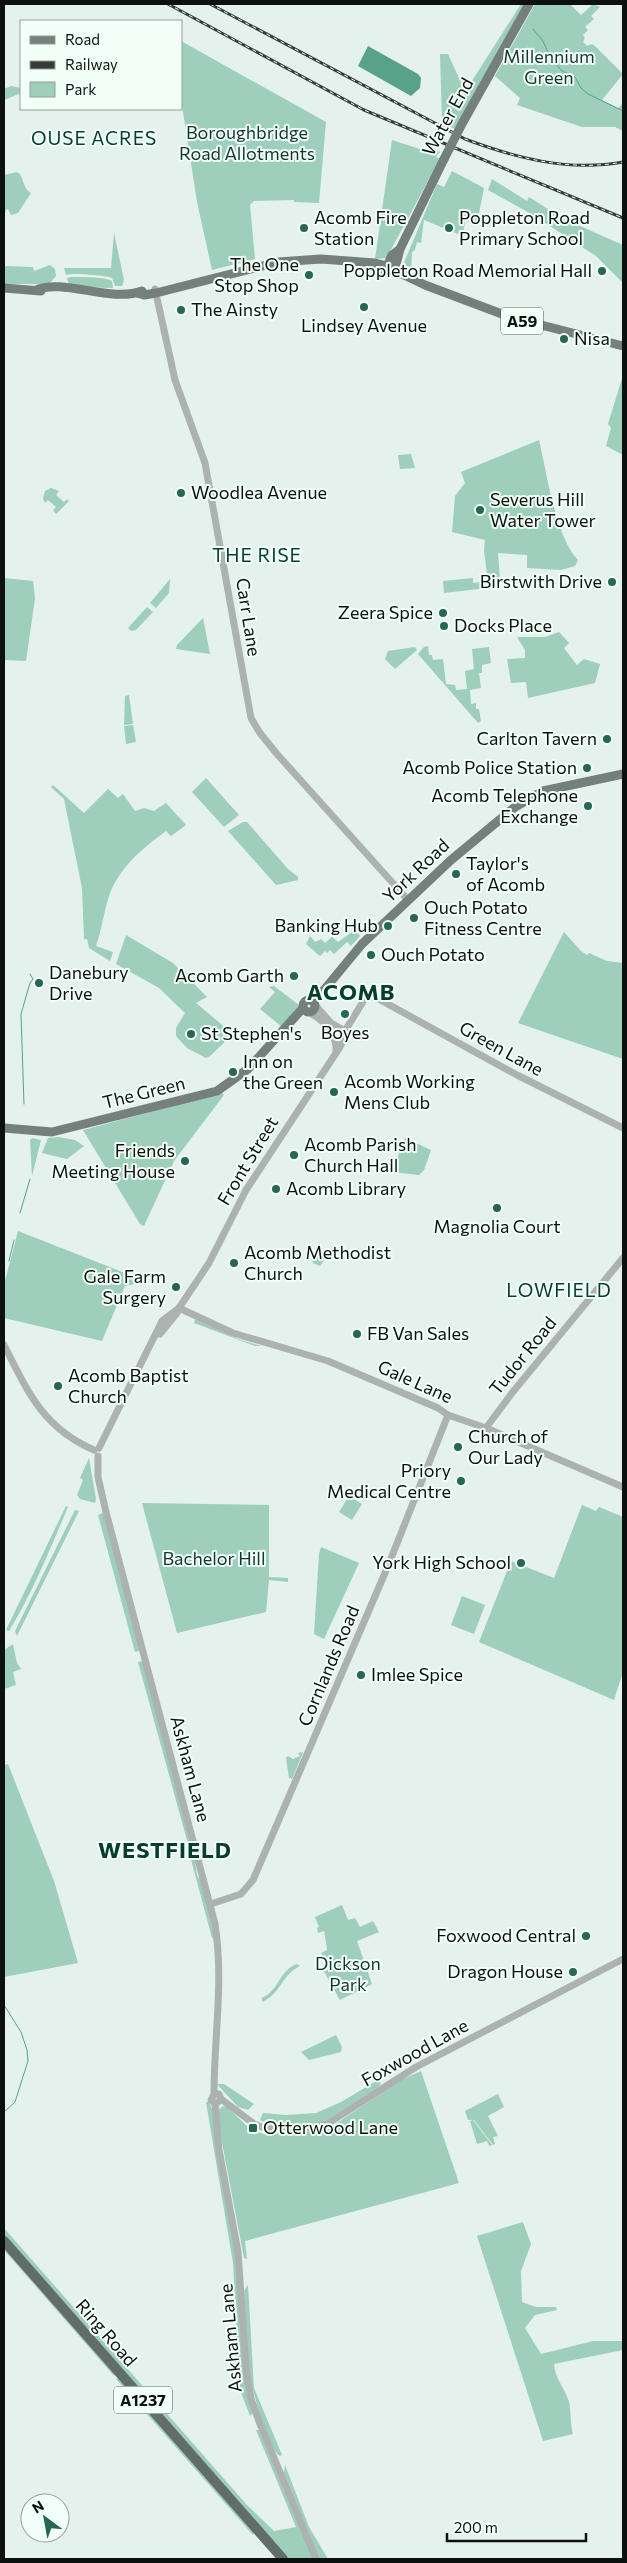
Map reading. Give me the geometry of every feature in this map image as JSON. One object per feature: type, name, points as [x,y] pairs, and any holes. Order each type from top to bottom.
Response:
[{"type":"highway","name":"Ring Road","points":[[4,2241],[283,2559]]},
{"type":"main road","name":"Water End","points":[[392,270],[392,255],[400,249],[463,122],[529,4]]},
{"type":"main road","name":"A59","points":[[4,288],[36,290],[47,287],[82,291],[156,294],[172,288],[278,262],[321,259],[366,263],[392,270],[425,285],[510,317],[623,346]]},
{"type":"main road","name":"York Road","points":[[233,1082],[296,1018],[311,1007],[355,951],[408,900],[497,821],[543,791],[623,774]]},
{"type":"main road","name":"The Green","points":[[4,1128],[37,1133],[61,1130],[205,1094],[233,1082]]},
{"type":"street","name":"Carr Lane","points":[[156,294],[175,380],[205,463],[251,718],[271,747],[408,900]]},
{"type":"street","name":"Green Lane","points":[[366,998],[375,997],[517,1075],[623,1128]]},
{"type":"street","name":"Front Street","points":[[182,1307],[209,1263],[246,1190],[336,1051],[342,1033],[366,998]]},
{"type":"street","points":[[311,1007],[342,1033]]},
{"type":"street","points":[[311,1007],[334,1037]]},
{"type":"street","points":[[336,1051],[334,1032],[342,1033]]},
{"type":"street","name":"Tudor Road","points":[[486,1428],[512,1393],[623,1258]]},
{"type":"street","name":"Gale Lane","points":[[182,1307],[233,1333],[328,1361],[438,1408],[448,1415],[486,1428],[623,1486]]},
{"type":"street","name":"Askham Lane","points":[[182,1307],[153,1343],[97,1451],[98,1477],[211,1904],[218,1959],[214,2094],[211,2100],[215,2104],[219,2150],[238,2252],[246,2368],[251,2398],[316,2559]]},
{"type":"street","points":[[4,1345],[47,1418],[65,1435],[97,1451]]},
{"type":"street","name":"Cornlands Road","points":[[211,1904],[241,1894],[254,1880],[388,1566],[448,1415]]},
{"type":"street","name":"Foxwood Lane","points":[[221,2099],[254,2124],[267,2129],[307,2128],[327,2124],[401,2076],[623,1959]]},
{"type":"street","points":[[214,2094],[219,2094],[221,2099],[219,2103],[215,2104]]},
{"type":"green space","points":[[521,4],[524,4],[455,129],[442,123],[440,54],[448,54],[463,87],[470,84]]},
{"type":"green space","name":"Millennium Green","points":[[535,4],[570,4],[581,15],[593,4],[600,7],[591,16],[594,19],[585,27],[588,30],[583,35],[585,38],[583,42],[587,46],[592,44],[596,47],[623,74],[602,100],[618,108],[623,103],[623,131],[615,127],[582,127],[517,105],[520,98],[495,76]]},
{"type":"green space","name":"Boroughbridge Road Allotments","points":[[182,42],[326,122],[319,203],[294,202],[294,200],[254,201],[250,205],[255,259],[212,270],[197,202],[182,105]]},
{"type":"green space","points":[[11,86],[20,88],[20,93],[4,100],[4,89]]},
{"type":"green space","points":[[392,140],[432,153],[434,149],[440,152],[436,157],[440,159],[387,258],[375,259]]},
{"type":"green space","points":[[452,171],[484,188],[477,223],[465,221],[463,236],[424,220],[421,243],[417,242],[415,250],[412,252],[411,272],[406,271],[403,265],[437,184],[444,187]]},
{"type":"green space","points":[[17,172],[31,193],[18,213],[11,215],[8,209],[4,216],[4,175]]},
{"type":"green space","points":[[492,179],[527,201],[529,197],[562,218],[623,245],[623,283],[596,256],[533,215],[488,190]]},
{"type":"green space","points":[[114,233],[124,280],[122,286],[115,286],[110,277],[83,274],[66,275],[64,268],[111,268]]},
{"type":"green space","points":[[50,265],[55,269],[56,276],[49,284],[4,284],[4,266],[33,267],[34,271]]},
{"type":"green space","points":[[93,277],[109,280],[112,281],[113,288],[73,287],[69,285],[67,278]]},
{"type":"green space","points":[[623,375],[623,455],[606,446],[611,428],[608,424]]},
{"type":"green space","points":[[539,440],[553,503],[563,536],[578,560],[575,566],[561,570],[527,568],[527,555],[498,553],[500,580],[494,584],[496,587],[444,593],[443,581],[473,578],[473,583],[488,581],[484,551],[485,540],[452,532],[455,496],[465,483],[461,472]]},
{"type":"green space","points":[[411,454],[415,468],[400,469],[398,455]]},
{"type":"green space","points":[[51,488],[59,491],[56,495],[64,502],[67,499],[69,501],[56,514],[53,510],[56,507],[48,500],[45,503],[43,499],[45,491]]},
{"type":"green space","points":[[4,578],[33,581],[35,598],[26,661],[4,660]]},
{"type":"green space","points":[[170,579],[169,593],[156,608],[150,603]]},
{"type":"green space","points":[[147,607],[153,612],[136,630],[131,631],[128,628]]},
{"type":"green space","points":[[203,618],[210,654],[176,649],[177,645]]},
{"type":"green space","points":[[559,632],[569,643],[564,648],[577,665],[584,659],[600,664],[595,683],[528,698],[526,682],[511,683],[507,659],[525,658],[525,650],[517,637],[545,637]]},
{"type":"green space","points":[[428,646],[429,655],[432,655],[433,660],[443,659],[446,684],[455,685],[456,690],[467,689],[465,671],[474,669],[472,649],[489,647],[491,663],[482,665],[482,673],[479,673],[481,688],[470,690],[471,704],[476,703],[476,709],[479,709],[481,721],[478,723],[418,654],[424,647]]},
{"type":"green space","points":[[415,647],[417,650],[395,669],[385,659],[388,651]]},
{"type":"green space","points":[[129,695],[133,724],[124,725],[125,696]]},
{"type":"green space","points":[[133,725],[136,742],[126,744],[124,726]]},
{"type":"green space","points":[[206,778],[239,815],[224,827],[192,792]]},
{"type":"green space","points":[[53,785],[84,813],[108,789],[118,798],[123,794],[135,811],[144,808],[154,811],[166,803],[186,825],[171,836],[166,831],[134,858],[120,874],[108,899],[96,946],[113,952],[110,961],[89,948],[87,939],[84,939],[82,888],[64,799],[51,787]]},
{"type":"green space","points":[[243,822],[247,822],[288,869],[298,877],[298,880],[276,885],[228,831]]},
{"type":"green space","points":[[355,930],[360,936],[351,946],[347,942],[334,954],[330,950],[327,953],[325,951],[320,956],[306,944],[310,936],[315,942],[321,939],[325,943],[332,937],[338,942]]},
{"type":"green space","points":[[564,932],[587,955],[589,953],[607,961],[623,963],[623,1059],[518,1023]]},
{"type":"green space","points":[[126,935],[173,963],[207,997],[196,1003],[233,1034],[209,1057],[206,1058],[187,1048],[176,1036],[176,1028],[185,1013],[159,988],[116,964]]},
{"type":"green space","points":[[274,986],[299,1005],[282,1027],[260,1009],[275,992],[269,987]]},
{"type":"green space","points":[[222,1093],[224,1095],[174,1161],[144,1226],[140,1224],[83,1130]]},
{"type":"green space","points":[[58,1137],[75,1140],[84,1146],[67,1159],[42,1153],[48,1138]]},
{"type":"green space","points":[[32,1138],[41,1140],[32,1176],[30,1140]]},
{"type":"green space","points":[[405,1138],[431,1150],[424,1170],[419,1175],[392,1172]]},
{"type":"green space","points":[[18,1231],[130,1275],[134,1284],[125,1286],[102,1341],[4,1318],[4,1285]]},
{"type":"green space","points":[[316,1251],[327,1256],[320,1266],[313,1263],[311,1258]]},
{"type":"green space","points":[[195,1319],[238,1339],[261,1346],[255,1346],[194,1323]]},
{"type":"green space","points":[[89,1458],[96,1499],[95,1503],[80,1499],[77,1495],[83,1480],[80,1478]]},
{"type":"green space","points":[[349,1496],[362,1504],[352,1520],[339,1512]]},
{"type":"green space","name":"Bachelor Hill","points":[[142,1503],[269,1505],[269,1577],[288,1578],[288,1582],[269,1580],[266,1612],[177,1633]]},
{"type":"green space","points":[[582,1505],[596,1511],[599,1507],[623,1517],[623,1672],[614,1700],[479,1642],[511,1561],[554,1578]]},
{"type":"green space","points":[[66,1506],[68,1507],[33,1586],[9,1631],[6,1630]]},
{"type":"green space","points":[[75,1510],[79,1511],[17,1636],[15,1631]]},
{"type":"green space","points":[[103,1513],[140,1647],[139,1651],[135,1652],[98,1515]]},
{"type":"green space","points":[[321,1547],[359,1563],[324,1639],[314,1634]]},
{"type":"green space","points":[[462,1596],[485,1605],[474,1634],[451,1625]]},
{"type":"green space","points":[[13,1644],[17,1663],[21,1669],[13,1672],[16,1685],[4,1689],[4,1650]]},
{"type":"green space","points":[[143,1661],[191,1839],[188,1844],[138,1662]]},
{"type":"green space","points":[[302,1752],[292,1779],[289,1778],[286,1758],[288,1756],[293,1759],[300,1756],[298,1753]]},
{"type":"green space","points":[[8,1764],[54,1881],[78,1963],[4,1977],[4,1765]]},
{"type":"green space","points":[[190,1849],[193,1850],[197,1875],[203,1886],[215,1940],[212,1938],[189,1852]]},
{"type":"green space","name":"Dickson Park","points":[[342,1905],[348,1920],[355,1918],[360,1927],[373,1921],[379,1932],[357,1941],[372,1984],[340,2000],[322,1968],[328,1966],[321,1953],[327,1950],[327,1948],[324,1931],[318,1933],[317,1928],[319,1927],[315,1917]]},
{"type":"green space","points":[[297,1964],[300,1966],[288,1975],[274,1994],[262,2002],[262,1998],[273,1990],[286,1971]]},
{"type":"green space","points":[[336,2035],[342,2047],[341,2052],[309,2060],[301,2052]]},
{"type":"green space","points":[[421,2071],[459,2183],[245,2241],[247,2259],[244,2258],[220,2132],[218,2110],[223,2106],[227,2107],[248,2127],[263,2134],[325,2131],[401,2080]]},
{"type":"green space","points":[[378,2080],[381,2084],[378,2087],[327,2120],[314,2124],[274,2127],[260,2120],[263,2113],[286,2115],[316,2113],[341,2102]]},
{"type":"green space","points":[[217,2084],[224,2084],[254,2104],[248,2110],[238,2107]]},
{"type":"green space","points":[[498,2094],[504,2107],[488,2116],[498,2136],[493,2137],[495,2144],[493,2145],[474,2120],[468,2120],[465,2111]]},
{"type":"green space","points":[[206,2102],[209,2102],[212,2109],[235,2248],[253,2413],[250,2416],[240,2390],[233,2263]]},
{"type":"green space","points":[[473,2120],[492,2145],[489,2146],[487,2141],[477,2144],[470,2121]]},
{"type":"green space","points":[[523,2222],[531,2244],[521,2271],[522,2302],[536,2307],[556,2307],[557,2310],[535,2315],[525,2328],[541,2354],[593,2341],[623,2341],[623,2350],[554,2364],[556,2374],[569,2402],[573,2434],[543,2441],[477,2236]]},
{"type":"green space","points":[[4,2228],[247,2505],[274,2531],[296,2527],[256,2430],[259,2430],[313,2559],[289,2559],[4,2236]]},
{"type":"green space","points":[[4,2246],[115,2374],[114,2376],[4,2250]]},
{"type":"green space","points":[[248,2285],[254,2388],[282,2455],[280,2456],[274,2449],[260,2415],[251,2380],[244,2291]]},
{"type":"green space","points":[[119,2378],[254,2532],[253,2535],[116,2379]]},
{"type":"green space","points":[[285,2465],[309,2527],[328,2559],[319,2559],[284,2473]]},
{"type":"shaded area","points":[[368,46],[418,74],[421,78],[420,88],[411,96],[358,66]]},
{"type":"waterway","points":[[533,29],[543,41],[550,57],[562,71],[575,77],[581,88],[588,94],[623,111]]},
{"type":"waterway","points":[[24,1104],[21,1014],[30,983],[33,979],[30,974]]},
{"type":"waterway","points":[[20,1213],[30,1179]]},
{"type":"waterway","points":[[9,1261],[14,1240]]},
{"type":"waterway","points":[[4,2005],[21,2032],[27,2050],[28,2061],[15,2102],[4,2112]]},
{"type":"railway","points":[[168,4],[364,110],[623,218]]},
{"type":"railway","points":[[210,4],[465,139],[503,152],[562,164],[603,165],[623,162]]},
{"type":"place","name":"Acomb Fire Station","points":[[304,228]]},
{"type":"place","name":"Poppleton Road Primary School","points":[[449,228]]},
{"type":"place","name":"Poppleton Road Memorial Hall","points":[[602,271]]},
{"type":"place","name":"The One Stop Shop","points":[[309,275]]},
{"type":"place","name":"Lindsey Avenue","points":[[364,307]]},
{"type":"place","name":"The Ainsty","points":[[181,310]]},
{"type":"place","name":"Nisa","points":[[564,339]]},
{"type":"place","name":"Woodlea Avenue","points":[[181,493]]},
{"type":"place","name":"Severus Hill Water Tower","points":[[480,510]]},
{"type":"place","name":"Birstwith Drive","points":[[612,582]]},
{"type":"place","name":"Zeera Spice","points":[[443,613]]},
{"type":"place","name":"Docks Place","points":[[444,626]]},
{"type":"place","name":"Carlton Tavern","points":[[607,739]]},
{"type":"place","name":"Acomb Police Station","points":[[587,768]]},
{"type":"place","name":"Acomb Telephone Exchange","points":[[588,806]]},
{"type":"place","name":"Taylor's of Acomb","points":[[456,874]]},
{"type":"place","name":"Ouch Potato Fitness Centre","points":[[414,918]]},
{"type":"place","name":"Banking Hub","points":[[388,926]]},
{"type":"place","name":"Ouch Potato","points":[[371,955]]},
{"type":"place","name":"Acomb Garth","points":[[294,976]]},
{"type":"place","name":"Danebury Drive","points":[[39,983]]},
{"type":"place","name":"Boyes","points":[[345,1014]]},
{"type":"place","name":"St Stephen's","points":[[191,1034]]},
{"type":"place","name":"Inn on the Green","points":[[233,1072]]},
{"type":"place","name":"Acomb Working Mens Club","points":[[334,1092]]},
{"type":"place","name":"Acomb Parish Church Hall","points":[[294,1155]]},
{"type":"place","name":"Friends Meeting House","points":[[185,1161]]},
{"type":"place","name":"Acomb Library","points":[[276,1189]]},
{"type":"place","name":"Magnolia Court","points":[[497,1208]]},
{"type":"place","name":"Acomb Methodist Church","points":[[234,1263]]},
{"type":"place","name":"Gale Farm Surgery","points":[[176,1287]]},
{"type":"place","name":"FB Van Sales","points":[[357,1334]]},
{"type":"place","name":"Acomb Baptist Church","points":[[58,1386]]},
{"type":"place","name":"Church of Our Lady","points":[[458,1447]]},
{"type":"place","name":"Priory Medical Centre","points":[[461,1481]]},
{"type":"place","name":"York High School","points":[[521,1563]]},
{"type":"place","name":"Imlee Spice","points":[[361,1675]]},
{"type":"place","name":"Foxwood Central","points":[[586,1936]]},
{"type":"place","name":"Dragon House","points":[[573,1972]]},
{"type":"place","name":"Otterwood Lane","points":[[253,2128]]},
{"type":"district","name":"OUSE ACRES","points":[[94,138]]},
{"type":"district","name":"THE RISE","points":[[257,555]]},
{"type":"district","name":"ACOMB","points":[[351,992]]},
{"type":"district","name":"LOWFIELD","points":[[559,1290]]},
{"type":"district","name":"WESTFIELD","points":[[165,1850]]}]
